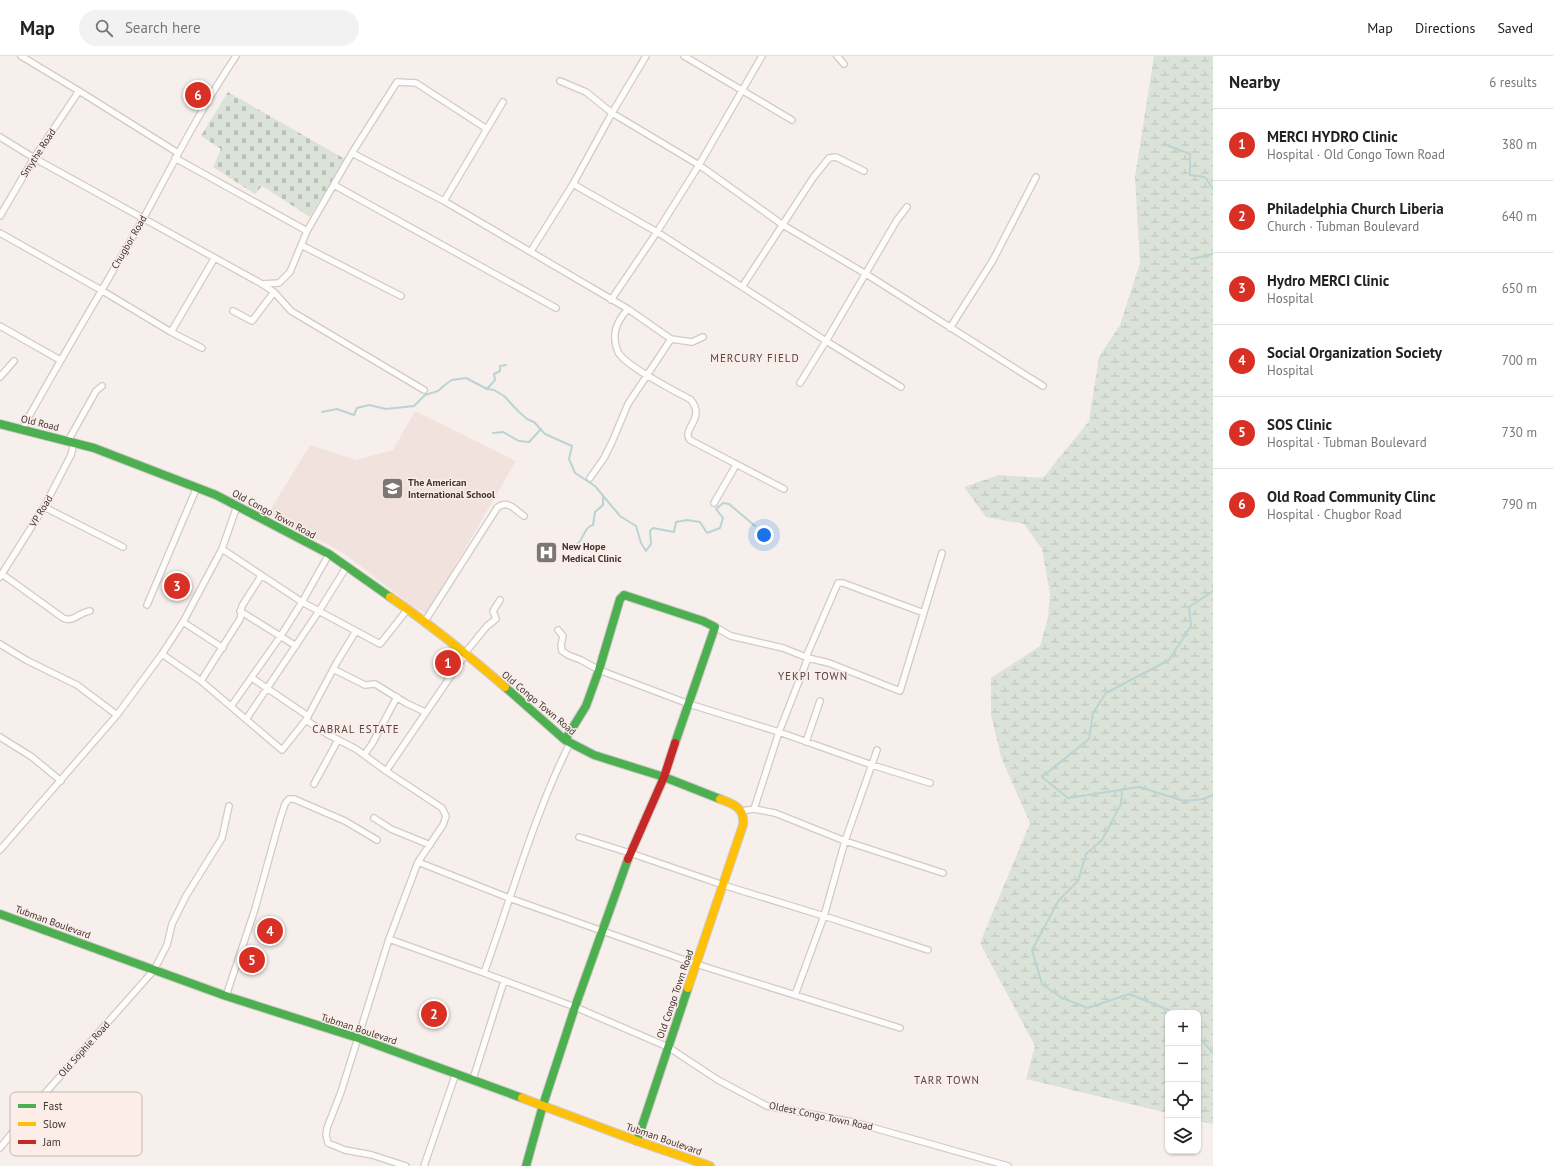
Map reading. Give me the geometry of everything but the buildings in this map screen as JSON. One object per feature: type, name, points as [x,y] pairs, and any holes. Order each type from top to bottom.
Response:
[{"type":"main road","name":"Old Road","points":[[0,424],[71,442]]},
{"type":"main road","name":"Old Congo Town Road","points":[[71,442],[94,448],[216,495],[329,554],[425,621],[466,654],[567,741],[594,755],[664,777],[731,803],[742,811],[744,818],[743,825],[637,1141]]},
{"type":"main road","points":[[526,1166],[543,1105],[575,1007],[604,931],[630,853],[664,777],[715,628],[703,621],[624,594],[620,599],[599,670],[586,706],[567,741]]},
{"type":"main road","name":"Tubman Boulevard","points":[[0,914],[226,996],[358,1038],[473,1079],[637,1141],[710,1166]]},
{"type":"street","points":[[21,56],[28,58],[177,156],[307,231]]},
{"type":"street","name":"Chugbor Road","points":[[22,429],[177,156],[236,56]]},
{"type":"street","points":[[531,251],[573,184],[612,112],[646,56]]},
{"type":"street","points":[[684,56],[792,120]]},
{"type":"street","points":[[611,300],[657,232],[762,56]]},
{"type":"street","points":[[838,56],[844,64]]},
{"type":"street","points":[[560,81],[586,92],[612,112],[698,165],[783,225],[866,274],[1043,386]]},
{"type":"street","points":[[262,284],[280,283],[290,272],[307,231],[352,153],[397,82],[416,83],[487,129]]},
{"type":"street","name":"Smythe Road","points":[[0,216],[34,158],[79,91]]},
{"type":"street","points":[[444,201],[503,102]]},
{"type":"street","points":[[0,137],[34,158],[214,259],[262,284],[274,292],[291,311],[424,390]]},
{"type":"street","points":[[352,153],[444,201],[531,251],[628,310],[671,339],[692,342],[703,337]]},
{"type":"street","points":[[742,287],[813,178],[829,158],[836,157],[864,171]]},
{"type":"street","points":[[950,328],[993,260],[1036,177]]},
{"type":"street","points":[[573,184],[657,232],[826,341],[901,387]]},
{"type":"street","points":[[334,185],[556,308]]},
{"type":"street","points":[[800,383],[897,220],[907,207]]},
{"type":"street","points":[[0,233],[101,290],[171,332],[202,348]]},
{"type":"street","points":[[301,245],[401,296]]},
{"type":"street","points":[[171,332],[214,259]]},
{"type":"street","points":[[233,311],[252,321],[274,292]]},
{"type":"street","points":[[628,310],[618,320],[615,329],[618,353],[627,362],[691,400],[696,406],[697,415],[687,433],[690,440],[784,489]]},
{"type":"street","points":[[0,326],[60,360]]},
{"type":"street","points":[[590,478],[604,458],[628,404],[671,339]]},
{"type":"street","points":[[0,377],[14,361]]},
{"type":"street","name":"VP Road","points":[[1,575],[44,508],[71,455],[71,442],[96,391],[102,386]]},
{"type":"street","points":[[714,503],[736,465]]},
{"type":"street","points":[[147,605],[197,487]]},
{"type":"street","points":[[425,621],[497,508],[502,504],[507,504],[524,516]]},
{"type":"street","points":[[0,850],[117,715],[162,654],[183,622],[222,549],[237,506]]},
{"type":"street","points":[[44,508],[124,547]]},
{"type":"street","points":[[222,549],[302,602],[380,644],[408,610]]},
{"type":"street","points":[[715,628],[731,636],[783,648],[807,658],[828,663],[900,691],[942,553]]},
{"type":"street","points":[[232,705],[280,637],[329,554]]},
{"type":"street","points":[[247,718],[320,611],[347,566]]},
{"type":"street","points":[[1,575],[67,620],[72,620],[85,612],[90,612]]},
{"type":"street","points":[[201,681],[240,619],[242,615],[240,611],[261,576]]},
{"type":"street","points":[[754,809],[779,732],[836,585],[838,583],[843,583],[924,613]]},
{"type":"street","points":[[386,771],[462,658],[487,626],[496,619],[493,611],[500,600]]},
{"type":"street","points":[[240,611],[296,646]]},
{"type":"street","points":[[183,622],[222,648]]},
{"type":"street","points":[[558,630],[563,636],[561,645],[562,650],[568,656],[581,660],[599,670],[689,704],[779,732],[872,765],[930,783]]},
{"type":"street","points":[[162,654],[232,705],[282,750],[307,718],[333,669],[356,631]]},
{"type":"street","points":[[0,644],[26,660],[77,685],[117,715]]},
{"type":"street","points":[[333,669],[365,684],[376,684],[425,712]]},
{"type":"street","points":[[252,678],[338,740],[364,754],[386,771],[442,808],[446,816],[443,825],[418,862],[389,939],[326,1135],[328,1143],[345,1150],[372,1155],[406,1166]]},
{"type":"street","points":[[364,754],[372,744],[397,697]]},
{"type":"street","points":[[806,742],[820,701]]},
{"type":"street","points":[[0,737],[32,757],[61,781]]},
{"type":"street","points":[[314,784],[338,740]]},
{"type":"street","points":[[484,973],[536,819],[558,767],[567,741]]},
{"type":"street","points":[[795,995],[824,916],[845,841],[877,750]]},
{"type":"street","points":[[226,996],[255,909],[280,819],[285,804],[289,799],[294,799],[345,821],[377,840]]},
{"type":"street","name":"Old Sophie Road","points":[[46,1092],[154,970],[167,945],[172,924],[186,896],[222,838],[229,806]]},
{"type":"street","points":[[742,811],[754,809],[775,813],[845,841],[943,873]]},
{"type":"street","points":[[374,818],[391,829],[430,845]]},
{"type":"street","points":[[579,837],[723,885],[928,950]]},
{"type":"street","points":[[418,862],[509,898],[696,964],[900,1028]]},
{"type":"street","name":"Oldest Congo Town Road","points":[[389,939],[575,1007],[668,1047],[718,1080],[767,1106],[853,1122],[1008,1166]]},
{"type":"street","points":[[473,1079],[504,981]]},
{"type":"street","points":[[424,1166],[456,1073]]},
{"type":"street","name":"Old Sophie Road","points":[[0,1148],[10,1136]]},
{"type":"shaded area","name":"The American International School","points":[[415,411],[516,461],[427,614],[412,606],[347,556],[329,545],[268,514],[310,445],[356,460],[393,450]]},
{"type":"green space","points":[[1154,56],[1213,56],[1213,1124],[1201,1122],[1201,1010],[1165,1010],[1165,1112],[1026,1079],[1035,1046],[980,943],[1030,823],[1001,757],[991,715],[991,678],[1040,646],[1048,618],[1050,594],[1042,549],[1024,524],[986,517],[964,487],[999,475],[1043,478],[1089,421],[1099,357],[1120,325],[1140,263],[1135,177]]},
{"type":"green space","points":[[228,92],[345,159],[310,217],[262,186],[255,194],[213,167],[221,149],[201,136]]},
{"type":"waterway","points":[[1164,144],[1190,154],[1190,175],[1205,177],[1213,189]]},
{"type":"waterway","points":[[1191,259],[1213,254]]},
{"type":"waterway","points":[[487,389],[495,380],[494,374],[500,371],[500,366],[506,365]]},
{"type":"waterway","points":[[322,412],[337,409],[354,415],[357,408],[369,405],[386,409],[414,406],[425,395],[438,391],[452,380],[466,378],[504,396],[519,412],[527,419],[534,422],[545,434],[572,446],[569,459],[575,473],[595,486],[620,516],[636,526],[641,543],[646,551],[651,544],[650,531],[653,528],[674,532],[676,522],[687,520],[700,522],[707,533],[720,528],[723,518],[716,509],[723,503],[729,504],[755,526]]},
{"type":"waterway","points":[[493,433],[503,432],[519,441],[529,442],[541,429]]},
{"type":"waterway","points":[[572,547],[579,542],[587,529],[593,525],[595,512],[603,505],[603,497]]},
{"type":"waterway","points":[[1213,591],[1189,607],[1191,626],[1169,660],[1106,693],[1093,713],[1089,739],[1042,777],[1068,798],[1139,787],[1184,801],[1203,799],[1213,795]]},
{"type":"waterway","points":[[1122,791],[1121,804],[1102,840],[1086,854],[1078,881],[1059,900],[1032,950],[1042,984],[1062,998],[1088,1008],[1129,994],[1169,1010]]},
{"type":"waterway","points":[[1201,1039],[1213,1053]]},
{"type":"traffic: fast","points":[[0,424],[94,448],[216,495],[329,554],[390,597]]},
{"type":"traffic: fast","points":[[565,740],[586,706],[599,670],[620,599],[624,595],[703,621],[715,627],[675,743]]},
{"type":"traffic: fast","points":[[505,687],[565,740],[594,755],[664,777],[720,799]]},
{"type":"traffic: fast","points":[[526,1166],[543,1105],[575,1007],[628,859]]},
{"type":"traffic: fast","points":[[0,914],[226,996],[358,1038],[522,1098]]},
{"type":"traffic: fast","points":[[637,1141],[688,988]]},
{"type":"traffic: slow","points":[[390,597],[449,640],[505,687]]},
{"type":"traffic: slow","points":[[688,988],[743,825],[742,814],[738,808],[720,799]]},
{"type":"traffic: slow","points":[[522,1098],[637,1141],[710,1166]]},
{"type":"traffic: jam","points":[[628,859],[664,777],[675,743]]},
{"type":"place","name":"Old Road Community Clinc","points":[[198,95]]},
{"type":"place","name":"The American International School","points":[[392,488]]},
{"type":"place","name":"New Hope Medical Clinic","points":[[546,552]]},
{"type":"place","name":"Hydro MERCI Clinic","points":[[177,586]]},
{"type":"place","name":"MERCI HYDRO Clinic","points":[[448,663]]},
{"type":"place","name":"Social Organization Society","points":[[270,931]]},
{"type":"place","name":"SOS Clinic","points":[[252,960]]},
{"type":"place","name":"Philadelphia Church Liberia","points":[[434,1014]]},
{"type":"district","name":"MERCURY FIELD","points":[[755,358]]},
{"type":"district","name":"YEKPI TOWN","points":[[813,676]]},
{"type":"district","name":"CABRAL ESTATE","points":[[356,729]]},
{"type":"district","name":"TARR TOWN","points":[[947,1080]]}]
